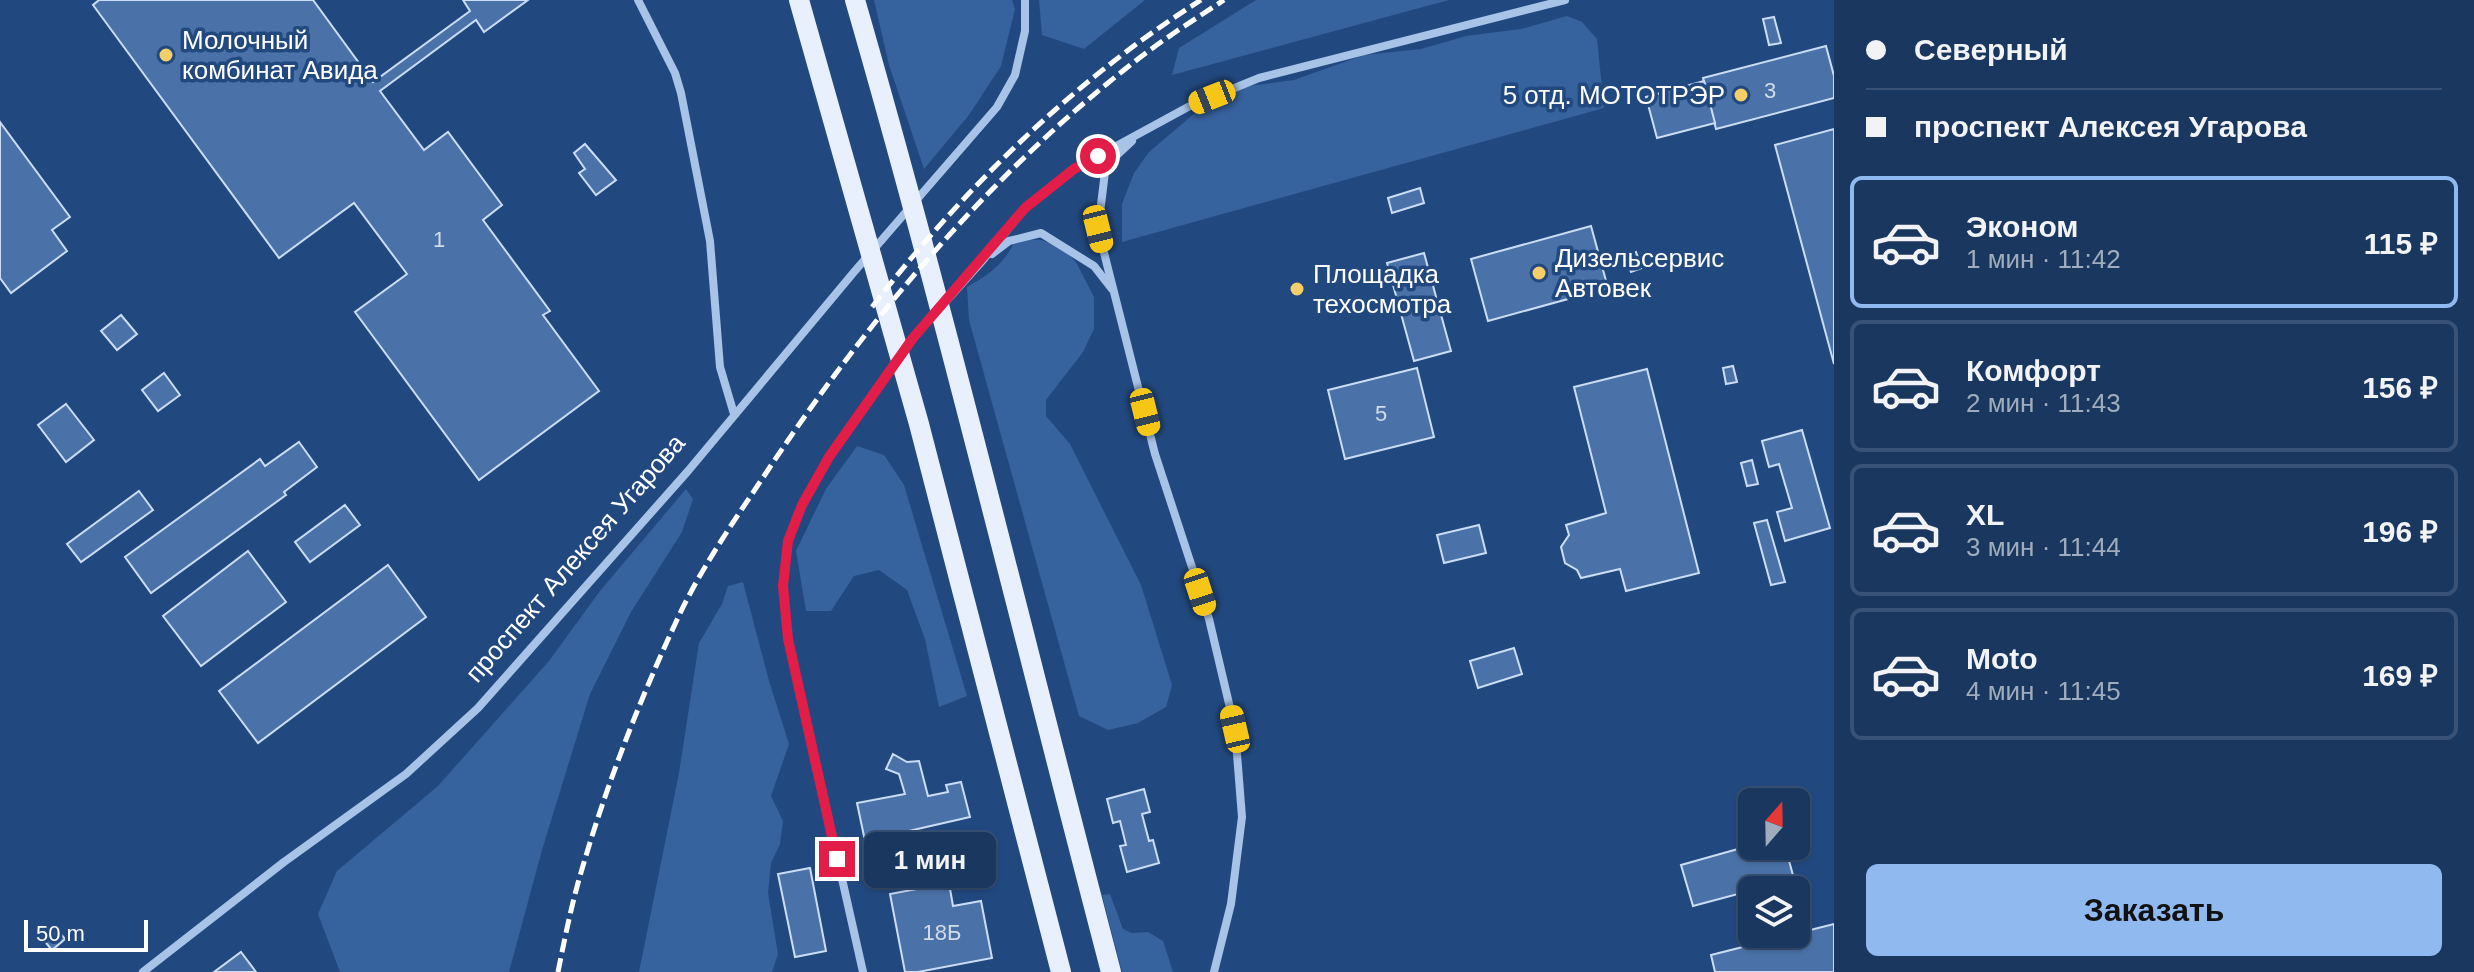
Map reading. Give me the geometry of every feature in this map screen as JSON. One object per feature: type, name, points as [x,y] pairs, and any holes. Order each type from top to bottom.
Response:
[{"type":"main road","points":[[799,0],[919,424],[1061,972]]},
{"type":"main road","points":[[855,0],[959,377],[1111,972]]},
{"type":"street","points":[[638,0],[675,73],[681,93],[710,241],[720,367],[734,414]]},
{"type":"street","name":"проспект Алексея Угарова","points":[[143,972],[284,862],[406,774],[478,708],[997,107],[1015,75],[1025,31],[1025,0]]},
{"type":"street","points":[[863,972],[788,639],[783,586],[788,541],[802,505],[829,457],[913,338],[1025,208],[1074,169],[1188,107],[1259,78],[1565,0]]},
{"type":"street","points":[[1145,130],[1117,155],[1105,172],[1098,229],[1155,454],[1209,619],[1235,729],[1242,817],[1231,904],[1214,972]]},
{"type":"street","points":[[983,260],[1009,241],[1041,233],[1094,266],[1114,293]]},
{"type":"shaded area","points":[[874,0],[1012,0],[1015,9],[1001,66],[969,115],[924,169],[889,65]]},
{"type":"shaded area","points":[[1039,0],[1145,0],[1084,49],[1042,35]]},
{"type":"shaded area","points":[[1256,0],[1449,0],[1172,75],[1179,48]]},
{"type":"shaded area","points":[[1567,16],[1582,22],[1597,39],[1604,108],[1122,242],[1122,204],[1134,173],[1149,152],[1202,107],[1233,88],[1294,80],[1364,55],[1421,49],[1466,36],[1521,29]]},
{"type":"shaded area","points":[[1016,239],[1041,240],[1064,248],[1077,264],[1094,297],[1094,329],[1083,352],[1046,400],[1046,416],[1070,444],[1141,585],[1172,685],[1166,707],[1138,723],[1108,730],[1079,716],[969,320],[967,287],[996,267]]},
{"type":"shaded area","points":[[857,446],[884,455],[904,485],[967,696],[939,707],[925,639],[907,590],[879,570],[854,576],[831,611],[806,611],[796,551],[826,489]]},
{"type":"shaded area","points":[[686,489],[693,499],[682,532],[631,612],[590,694],[542,850],[509,972],[340,972],[318,914],[337,871],[438,786],[549,661],[600,591]]},
{"type":"shaded area","points":[[743,582],[789,744],[771,796],[783,821],[780,844],[771,863],[768,893],[778,954],[772,972],[639,972],[679,773],[699,643],[722,604],[728,586]]},
{"type":"shaded area","points":[[1110,894],[1123,929],[1132,933],[1148,932],[1163,941],[1173,972],[1122,972],[1102,895]]},
{"type":"building","points":[[99,0],[313,0],[373,82],[470,11],[463,0],[528,0],[484,32],[476,20],[380,91],[424,150],[448,132],[502,205],[483,220],[550,311],[543,315],[599,391],[479,480],[355,312],[407,274],[354,203],[279,258],[93,5]]},
{"type":"building","points":[[1774,17],[1781,43],[1769,45],[1763,19]]},
{"type":"building","points":[[1826,46],[1834,76],[1834,98],[1716,129],[1703,78]]},
{"type":"building","points":[[1704,81],[1715,123],[1657,138],[1646,97]]},
{"type":"building","points":[[0,122],[70,217],[52,230],[67,251],[11,293],[0,278]]},
{"type":"building","points":[[1834,129],[1834,364],[1775,145]]},
{"type":"building","points":[[585,144],[616,180],[596,195],[579,173],[585,169],[574,153]]},
{"type":"building","points":[[1420,188],[1424,203],[1392,213],[1388,198]]},
{"type":"building","name":"Дизельсервис Автовек","points":[[1591,226],[1608,288],[1488,321],[1471,259]]},
{"type":"building","points":[[1636,252],[1642,268],[1631,272],[1625,256]]},
{"type":"building","points":[[1424,253],[1451,351],[1414,361],[1387,263]]},
{"type":"building","points":[[121,315],[137,334],[117,350],[101,331]]},
{"type":"building","points":[[1733,366],[1737,382],[1726,384],[1723,368]]},
{"type":"building","points":[[1417,368],[1434,437],[1345,459],[1328,390]]},
{"type":"building","points":[[1647,369],[1699,573],[1626,591],[1620,569],[1581,578],[1577,570],[1565,563],[1561,547],[1569,535],[1566,525],[1606,513],[1574,387]]},
{"type":"building","points":[[164,373],[180,395],[158,411],[142,390]]},
{"type":"building","points":[[66,404],[94,440],[66,462],[38,425]]},
{"type":"building","points":[[1802,430],[1830,528],[1785,541],[1777,512],[1792,508],[1779,464],[1769,467],[1762,441]]},
{"type":"building","points":[[299,442],[317,467],[284,492],[286,495],[151,593],[125,557],[260,459],[265,466]]},
{"type":"building","points":[[1752,460],[1758,484],[1747,486],[1741,463]]},
{"type":"building","points":[[139,491],[153,510],[81,562],[67,544]]},
{"type":"building","points":[[345,505],[360,525],[310,562],[295,542]]},
{"type":"building","points":[[1767,520],[1785,582],[1771,585],[1754,523]]},
{"type":"building","points":[[1479,525],[1486,553],[1444,563],[1437,535]]},
{"type":"building","points":[[248,551],[286,602],[201,666],[163,616]]},
{"type":"building","points":[[388,565],[426,617],[258,743],[219,691]]},
{"type":"building","points":[[1514,648],[1522,674],[1478,688],[1470,661]]},
{"type":"building","points":[[893,754],[907,762],[919,761],[928,796],[948,792],[946,785],[961,782],[970,817],[865,841],[857,803],[905,794],[899,774],[886,769]]},
{"type":"building","points":[[1144,789],[1150,812],[1142,814],[1159,863],[1127,872],[1120,846],[1126,845],[1120,821],[1113,823],[1107,799]]},
{"type":"building","points":[[1738,849],[1738,860],[1789,860],[1793,876],[1738,876],[1738,894],[1693,906],[1681,865]]},
{"type":"building","points":[[810,868],[826,951],[795,957],[778,874]]},
{"type":"building","points":[[949,883],[953,906],[981,901],[992,958],[905,972],[890,894]]},
{"type":"building","points":[[1834,924],[1834,972],[1715,972],[1711,955],[1739,948],[1810,948],[1810,930]]},
{"type":"building","points":[[54,925],[65,939],[52,950],[40,936]]},
{"type":"building","points":[[241,952],[256,972],[214,972]]},
{"type":"railway","points":[[872,307],[944,220],[1023,139],[1109,65],[1201,0]]},
{"type":"railway","points":[[558,972],[572,905],[610,783],[676,622],[720,543],[808,411],[890,303],[1027,154],[1129,66],[1224,0]]},
{"type":"place","name":"Молочный комбинат Авида","points":[[166,55]]},
{"type":"place","name":"5 отд. МОТОТРЭР","points":[[1741,95]]},
{"type":"place","name":"Дизельсервис Автовек","points":[[1539,273]]},
{"type":"place","name":"Площадка техосмотра","points":[[1297,289]]},
{"type":"route","points":[[837,859],[788,639],[783,586],[788,541],[802,505],[829,457],[913,338],[1025,208],[1074,169],[1098,156]]}]
